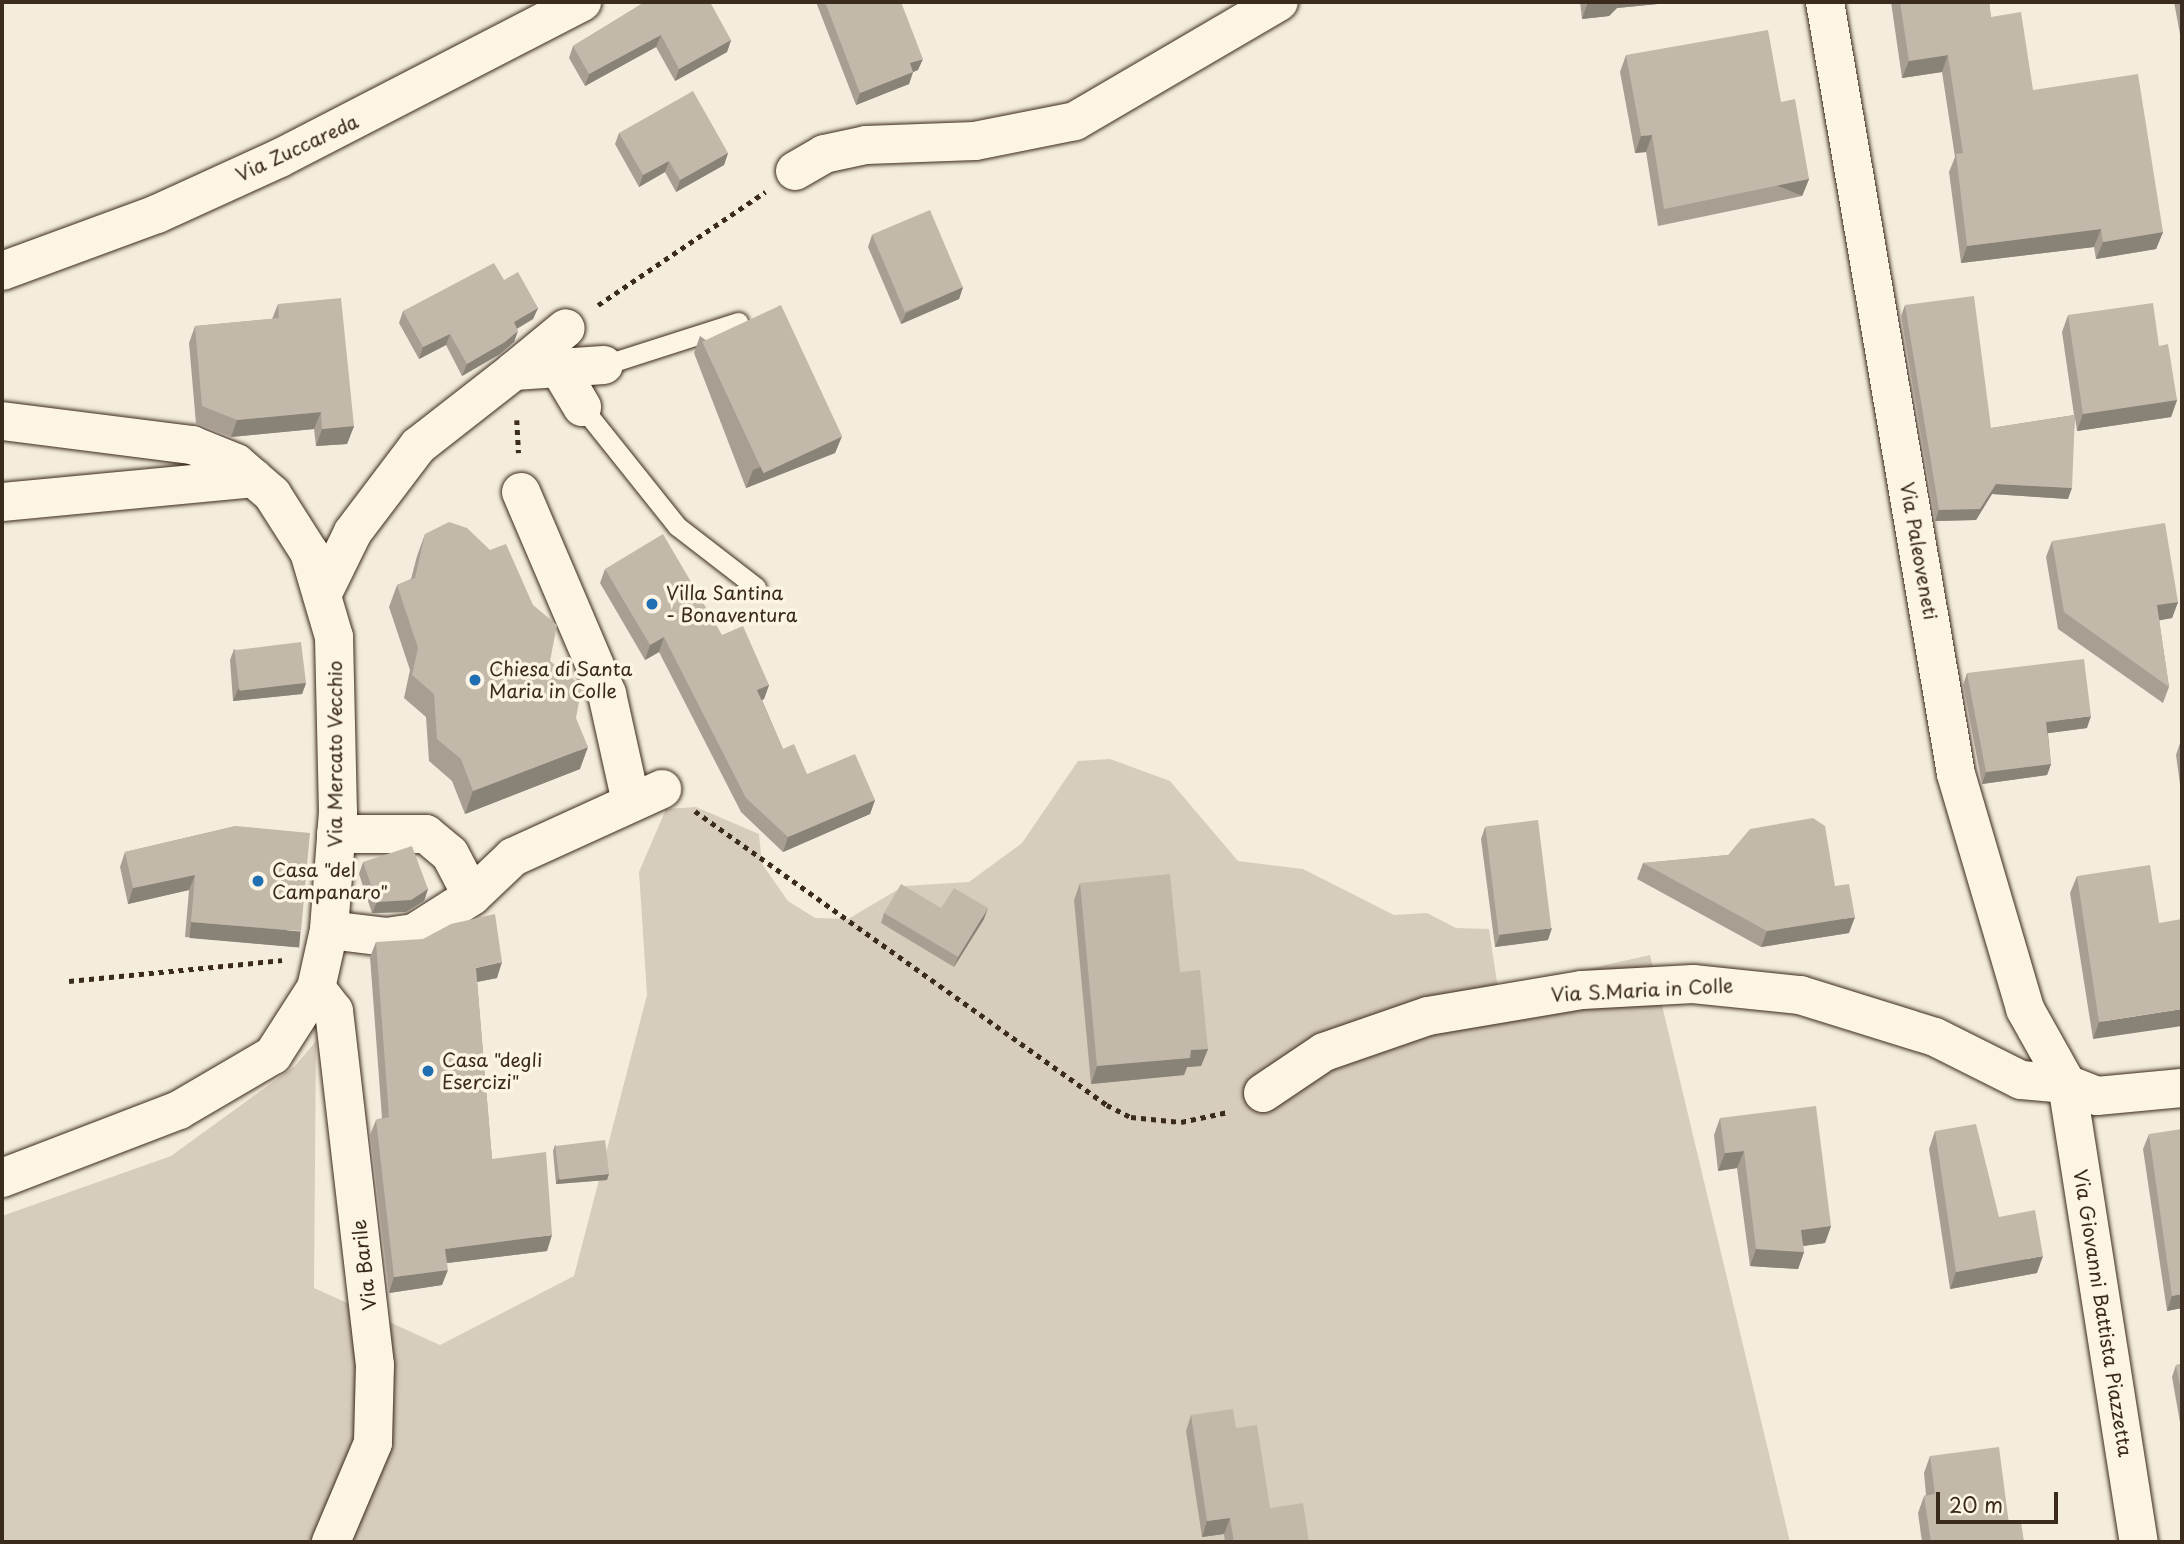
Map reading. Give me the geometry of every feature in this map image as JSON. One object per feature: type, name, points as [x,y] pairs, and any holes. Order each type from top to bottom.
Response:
[{"type":"street","name":"Via Zuccareda","points":[[2,271],[157,214],[267,163],[582,2]]},
{"type":"street","points":[[795,171],[824,154],[866,145],[1027,135],[1075,121],[1279,2]]},
{"type":"street","name":"Via Paleoveneti","points":[[1825,2],[1956,774],[2025,1009],[2067,1084]]},
{"type":"street","points":[[322,595],[353,532],[394,473],[418,446],[566,328]]},
{"type":"street","points":[[514,371],[557,365],[604,365]]},
{"type":"street","points":[[557,365],[582,407]]},
{"type":"street","points":[[2,421],[150,436],[245,471]]},
{"type":"street","points":[[2,502],[245,471]]},
{"type":"street","name":"Via Mercato Vecchio","points":[[2,1178],[236,1082],[273,1055],[323,958],[337,834],[338,679],[322,595],[288,514],[245,471]]},
{"type":"street","points":[[323,958],[386,937],[414,933],[472,896],[513,856],[646,795],[607,694],[521,492]]},
{"type":"street","points":[[337,834],[426,834],[450,854],[472,896]]},
{"type":"street","name":"Via Barile","points":[[323,958],[334,1011],[375,1365],[373,1443],[331,1542]]},
{"type":"street","name":"Via S.Maria in Colle","points":[[1263,1093],[1324,1052],[1428,1016],[1581,990],[1693,984],[1800,995],[1935,1037],[2021,1080],[2067,1084],[2097,1096],[2182,1088]]},
{"type":"street","name":"Via Giovanni Battista Piazzetta","points":[[2067,1084],[2139,1542]]},
{"type":"lane","points":[[604,365],[738,322]]},
{"type":"lane","points":[[582,407],[677,526],[756,587]]},
{"type":"path","points":[[566,328],[795,171]]},
{"type":"path","points":[[514,371],[521,492]]},
{"type":"path","points":[[646,795],[1074,1084],[1131,1117],[1206,1119],[1263,1093]]},
{"type":"path","points":[[69,981],[323,958]]},
{"type":"shaded area","points":[[1110,759],[1170,781],[1238,861],[1303,869],[1394,915],[1427,913],[1456,928],[1489,929],[1498,989],[1650,955],[1790,1542],[2,1542],[2,1216],[171,1156],[295,1066],[316,1041],[314,1288],[440,1345],[574,1276],[647,995],[639,872],[666,809],[696,807],[759,834],[762,864],[788,901],[815,918],[848,919],[904,886],[969,882],[1022,843],[1078,761]]},
{"type":"building","points":[[645,2],[710,2],[731,40],[679,69],[661,35],[589,74],[573,46]]},
{"type":"building","points":[[825,2],[901,2],[923,59],[910,63],[913,72],[860,93]]},
{"type":"building","points":[[1900,2],[1989,2],[1991,17],[2021,12],[2033,90],[2138,74],[2163,232],[2103,242],[2101,229],[1967,246],[1956,154],[1963,153],[1948,55],[1909,61]]},
{"type":"building","points":[[1768,30],[1781,102],[1795,99],[1809,179],[1664,209],[1652,135],[1641,136],[1626,55]]},
{"type":"building","points":[[693,91],[728,153],[680,180],[669,161],[643,175],[619,133]]},
{"type":"building","points":[[930,210],[963,287],[905,312],[872,235]]},
{"type":"building","points":[[494,263],[504,280],[518,272],[538,308],[514,322],[518,331],[505,342],[467,364],[450,334],[423,347],[403,311]]},
{"type":"building","points":[[1974,296],[1991,428],[2075,415],[2072,488],[1996,484],[1980,509],[1939,510],[1905,305]]},
{"type":"building","points":[[341,298],[354,426],[322,429],[321,412],[237,420],[202,406],[195,326],[279,318],[278,304]]},
{"type":"building","points":[[2153,303],[2159,346],[2168,344],[2177,400],[2083,414],[2068,315]]},
{"type":"building","points":[[781,305],[842,436],[763,473],[702,342]]},
{"type":"building","name":"Chiesa di Santa Maria in Colle","points":[[449,522],[467,528],[490,550],[506,544],[533,605],[557,625],[550,661],[582,686],[576,718],[588,747],[473,791],[461,759],[437,739],[434,694],[412,675],[418,648],[397,585],[415,578],[425,534]]},
{"type":"building","points":[[2165,523],[2178,602],[2157,605],[2169,687],[2064,612],[2052,541]]},
{"type":"building","points":[[663,534],[722,635],[743,626],[769,685],[757,690],[783,749],[794,744],[807,774],[855,754],[875,800],[788,837],[746,798],[664,637],[650,645],[605,569]]},
{"type":"building","points":[[301,642],[306,683],[239,691],[234,650]]},
{"type":"building","points":[[2084,659],[2091,716],[2046,722],[2051,764],[1986,772],[1967,673]]},
{"type":"building","points":[[1813,818],[1825,826],[1835,886],[1849,884],[1855,917],[1767,931],[1643,863],[1728,855],[1750,829]]},
{"type":"building","points":[[1538,820],[1551,928],[1499,935],[1485,826]]},
{"type":"building","points":[[236,826],[310,833],[301,931],[191,922],[195,875],[133,888],[125,852]]},
{"type":"building","points":[[412,846],[428,889],[411,900],[377,902],[363,862]]},
{"type":"building","points":[[2150,865],[2159,923],[2182,919],[2182,1009],[2099,1022],[2077,876]]},
{"type":"building","points":[[1170,874],[1180,972],[1200,970],[1208,1049],[1191,1050],[1190,1058],[1097,1066],[1080,883]]},
{"type":"building","points":[[901,884],[941,908],[954,888],[988,908],[958,957],[884,913]]},
{"type":"building","points":[[495,914],[502,962],[476,968],[492,1159],[546,1152],[552,1235],[445,1249],[448,1270],[394,1277],[376,1120],[389,1117],[376,942],[423,939],[451,924]]},
{"type":"building","points":[[1816,1106],[1831,1226],[1801,1230],[1804,1252],[1756,1249],[1744,1151],[1725,1153],[1720,1118]]},
{"type":"building","points":[[1976,1124],[1999,1217],[2035,1210],[2043,1256],[1956,1272],[1935,1131]]},
{"type":"building","points":[[2182,1129],[2182,1294],[2172,1296],[2149,1134]]},
{"type":"building","points":[[605,1140],[609,1174],[560,1180],[555,1146]]},
{"type":"building","points":[[2182,1364],[2182,1397],[2176,1365]]},
{"type":"building","points":[[1233,1409],[1236,1428],[1257,1425],[1270,1508],[1303,1503],[1309,1542],[1234,1542],[1230,1518],[1207,1521],[1191,1415]]},
{"type":"building","points":[[1999,1447],[2009,1524],[2021,1522],[2024,1542],[1931,1542],[1924,1496],[1935,1494],[1930,1456]]},
{"type":"place","name":"Villa Santina - Bonaventura","points":[[652,604]]},
{"type":"place","name":"Chiesa di Santa Maria in Colle","points":[[475,680]]},
{"type":"place","name":"Casa \"del Campanaro\"","points":[[258,881]]},
{"type":"place","name":"Casa \"degli Esercizi\"","points":[[428,1071]]}]
